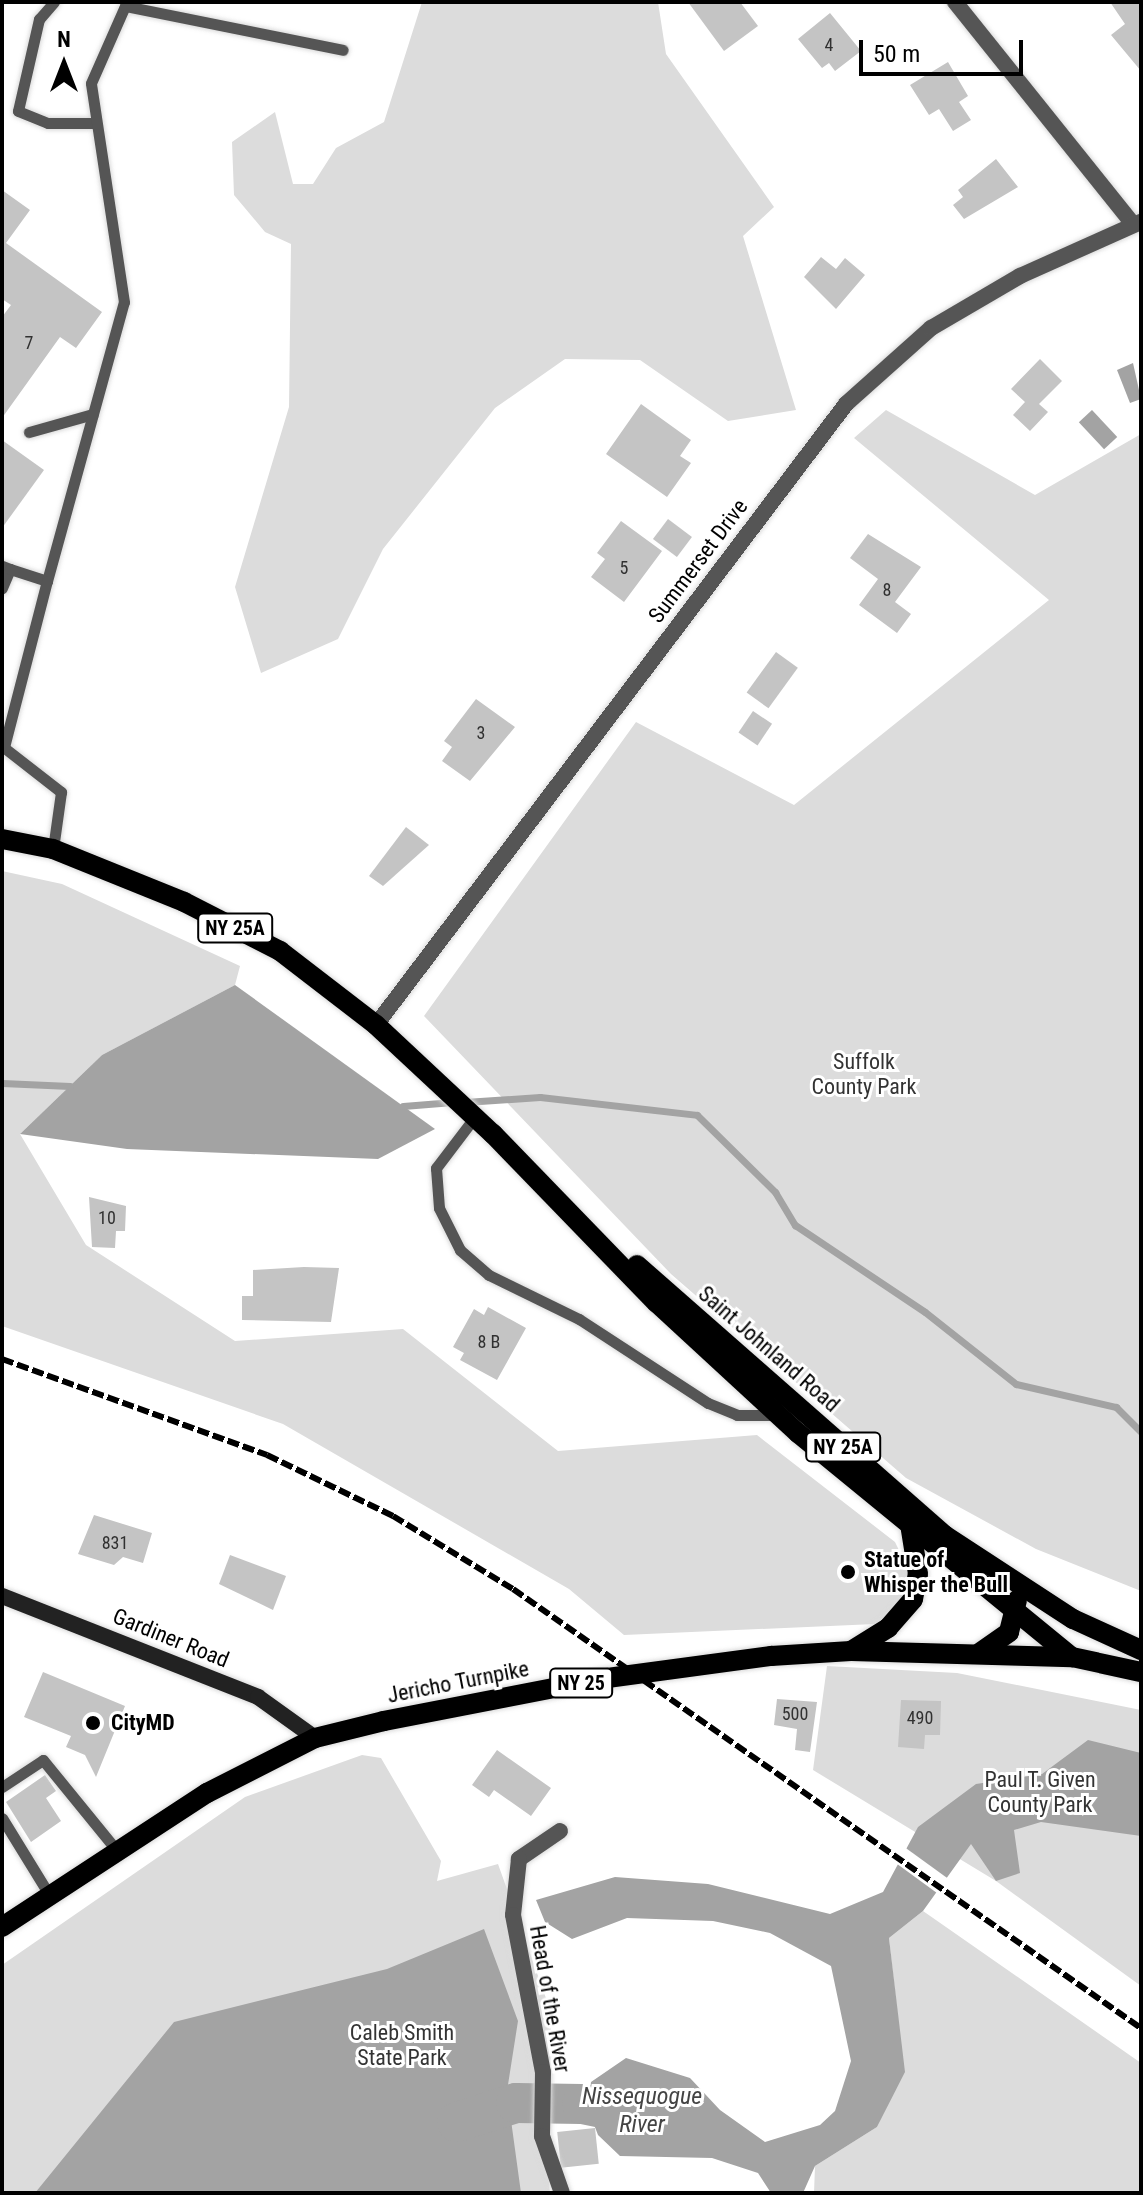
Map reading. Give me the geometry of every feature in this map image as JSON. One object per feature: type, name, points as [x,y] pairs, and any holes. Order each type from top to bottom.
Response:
[{"type":"main road","name":"Saint Johnland Road","points":[[2,839],[53,849],[184,902],[280,951],[376,1025],[432,1081],[493,1134],[567,1211],[779,1415],[1072,1657]]},
{"type":"main road","name":"Saint Johnland Road","points":[[567,1211],[912,1509],[1073,1619],[1141,1650]]},
{"type":"main road","points":[[851,1651],[888,1628],[913,1599],[918,1574],[910,1524]]},
{"type":"main road","points":[[978,1654],[1001,1641],[1017,1611],[1007,1576]]},
{"type":"main road","name":"Gardiner Road","points":[[2,1596],[258,1697],[315,1738]]},
{"type":"main road","name":"Jericho Turnpike","points":[[2,1927],[207,1793],[315,1738],[600,1679],[851,1651],[1072,1657]]},
{"type":"main road","name":"NY 25","points":[[1072,1657],[1141,1672]]},
{"type":"street","points":[[955,2],[1136,223]]},
{"type":"street","name":"Summerset Drive","points":[[376,1025],[846,404],[931,328],[1020,276],[1136,223]]},
{"type":"street","name":"Head of the River","points":[[560,1831],[519,1859],[513,1915],[543,2072],[542,2136],[562,2193]]},
{"type":"lane","points":[[54,2],[39,19],[18,111],[48,123],[93,123]]},
{"type":"lane","points":[[53,849],[61,792],[3,747],[124,302],[93,123],[91,83],[125,6],[343,50]]},
{"type":"lane","points":[[29,432],[93,414]]},
{"type":"lane","points":[[2,588],[6,567],[47,581]]},
{"type":"lane","points":[[474,1118],[436,1168],[439,1208],[460,1250],[489,1275],[579,1319],[708,1403],[737,1415],[779,1415]]},
{"type":"lane","points":[[2,1787],[43,1760],[61,1774],[118,1852]]},
{"type":"lane","points":[[2,1818],[50,1896]]},
{"type":"green space","points":[[422,2],[658,2],[666,54],[774,207],[743,236],[796,410],[728,421],[640,360],[565,359],[495,408],[383,549],[338,639],[261,673],[235,587],[289,407],[291,244],[265,232],[234,195],[232,142],[275,112],[293,184],[313,184],[336,148],[384,122]]},
{"type":"green space","name":"Suffolk County Park","points":[[886,410],[1035,495],[1141,434],[1141,1591],[1036,1549],[906,1478],[671,1274],[424,1016],[636,722],[794,805],[1049,600],[854,438]]},
{"type":"green space","points":[[2,871],[62,884],[240,966],[235,985],[102,1055],[20,1134],[86,1245],[235,1341],[403,1329],[558,1451],[757,1435],[895,1542],[910,1573],[903,1606],[875,1624],[624,1635],[569,1589],[283,1424],[2,1326]]},
{"type":"green space","name":"Paul T. Given County Park","points":[[827,1666],[957,1673],[1141,1710],[1141,1986],[996,1881],[813,1770]]},
{"type":"green space","name":"Caleb Smith State Park","points":[[362,1755],[381,1758],[441,1861],[437,1881],[498,1864],[547,2001],[552,2038],[544,2132],[550,2193],[2,2193],[2,1965],[245,1797]]},
{"type":"green space","points":[[923,1911],[1141,2063],[1141,2193],[814,2193],[815,2166],[877,2127],[904,2072],[889,1938]]},
{"type":"water","points":[[1133,363],[1141,399],[1130,403],[1117,370]]},
{"type":"water","points":[[1092,410],[1117,437],[1104,449],[1079,422]]},
{"type":"water","points":[[235,985],[435,1129],[378,1159],[127,1149],[20,1134],[102,1055]]},
{"type":"water","name":"Nissequogue River","points":[[1088,1740],[1141,1753],[1141,1836],[1041,1822],[1014,1830],[1020,1873],[996,1881],[971,1844],[923,1911],[889,1938],[905,2072],[877,2127],[815,2166],[803,2193],[771,2193],[758,2173],[712,2158],[620,2156],[598,2135],[588,2109],[591,2082],[626,2058],[690,2078],[720,2110],[765,2142],[820,2125],[835,2111],[851,2061],[831,1966],[770,1933],[713,1921],[627,1918],[572,1939],[545,1922],[536,1900],[615,1877],[708,1884],[830,1914],[883,1892],[918,1827],[976,1784],[1042,1774]]},
{"type":"water","name":"Caleb Smith State Park","points":[[484,1929],[518,2021],[507,2091],[521,2193],[35,2193],[174,2022],[387,1969]]},
{"type":"pier","points":[[903,1846],[950,1880],[939,1895],[892,1861]]},
{"type":"building","points":[[688,2],[740,2],[758,26],[724,51]]},
{"type":"building","points":[[1110,2],[1141,2],[1141,71],[1111,35],[1125,24]]},
{"type":"building","points":[[830,13],[861,51],[835,71],[829,63],[822,68],[798,39]]},
{"type":"building","points":[[948,62],[968,96],[959,102],[971,120],[953,131],[939,109],[929,115],[910,85]]},
{"type":"building","points":[[996,159],[1018,187],[964,219],[953,205],[963,197],[958,190]]},
{"type":"building","points":[[2,190],[30,210],[6,243],[102,312],[76,348],[60,337],[2,418],[2,317],[11,305],[2,299]]},
{"type":"building","points":[[821,257],[836,269],[845,258],[865,275],[836,309],[804,277]]},
{"type":"building","points":[[1040,359],[1062,381],[1039,404],[1048,412],[1030,431],[1013,415],[1025,402],[1011,389]]},
{"type":"building","points":[[641,404],[691,440],[680,456],[691,463],[667,497],[606,454]]},
{"type":"building","points":[[2,440],[44,470],[2,528]]},
{"type":"building","points":[[668,519],[692,537],[677,557],[653,539]]},
{"type":"building","points":[[621,521],[662,551],[624,602],[591,577],[605,559],[597,553]]},
{"type":"building","points":[[868,534],[921,567],[895,602],[911,614],[897,633],[859,605],[878,579],[850,558]]},
{"type":"building","points":[[776,652],[798,668],[768,708],[747,692]]},
{"type":"building","points":[[476,699],[515,727],[470,781],[442,761],[452,747],[444,741]]},
{"type":"building","points":[[753,711],[772,724],[758,745],[738,733]]},
{"type":"building","points":[[406,827],[429,845],[383,886],[369,876]]},
{"type":"building","points":[[89,1197],[126,1206],[125,1231],[116,1231],[115,1248],[92,1247]]},
{"type":"building","points":[[339,1268],[331,1322],[242,1320],[242,1296],[253,1296],[253,1270]]},
{"type":"building","points":[[488,1307],[526,1328],[497,1380],[460,1360],[464,1353],[453,1347],[474,1309],[484,1315]]},
{"type":"building","points":[[94,1515],[152,1533],[143,1563],[123,1557],[114,1565],[78,1554]]},
{"type":"building","points":[[230,1555],[286,1576],[273,1610],[219,1584]]},
{"type":"building","name":"CityMD","points":[[43,1672],[125,1706],[96,1777],[85,1755],[66,1747],[71,1736],[24,1717]]},
{"type":"building","points":[[777,1699],[817,1702],[810,1752],[795,1750],[797,1729],[774,1725]]},
{"type":"building","points":[[901,1700],[941,1701],[940,1735],[925,1735],[924,1749],[898,1747]]},
{"type":"building","points":[[497,1750],[551,1788],[531,1816],[494,1790],[489,1797],[472,1785]]},
{"type":"building","points":[[45,1775],[56,1791],[46,1798],[61,1821],[31,1842],[6,1802]]},
{"type":"building","points":[[595,2128],[599,2164],[561,2168],[557,2132]]},
{"type":"waterway","points":[[2,1083],[70,1086]]},
{"type":"waterway","points":[[465,1102],[540,1097],[697,1115],[775,1192],[795,1225],[925,1312],[1016,1384],[1116,1407],[1141,1432]]},
{"type":"waterway","points":[[403,1106],[453,1102]]},
{"type":"waterway","name":"Nissequogue River","points":[[457,2122],[516,2103],[582,2104],[641,2116]]},
{"type":"railway","points":[[2,1359],[267,1455],[393,1516],[513,1589],[1141,2028]]},
{"type":"place","name":"Statue of Whisper the Bull","points":[[848,1572]]},
{"type":"place","name":"CityMD","points":[[93,1723]]}]
